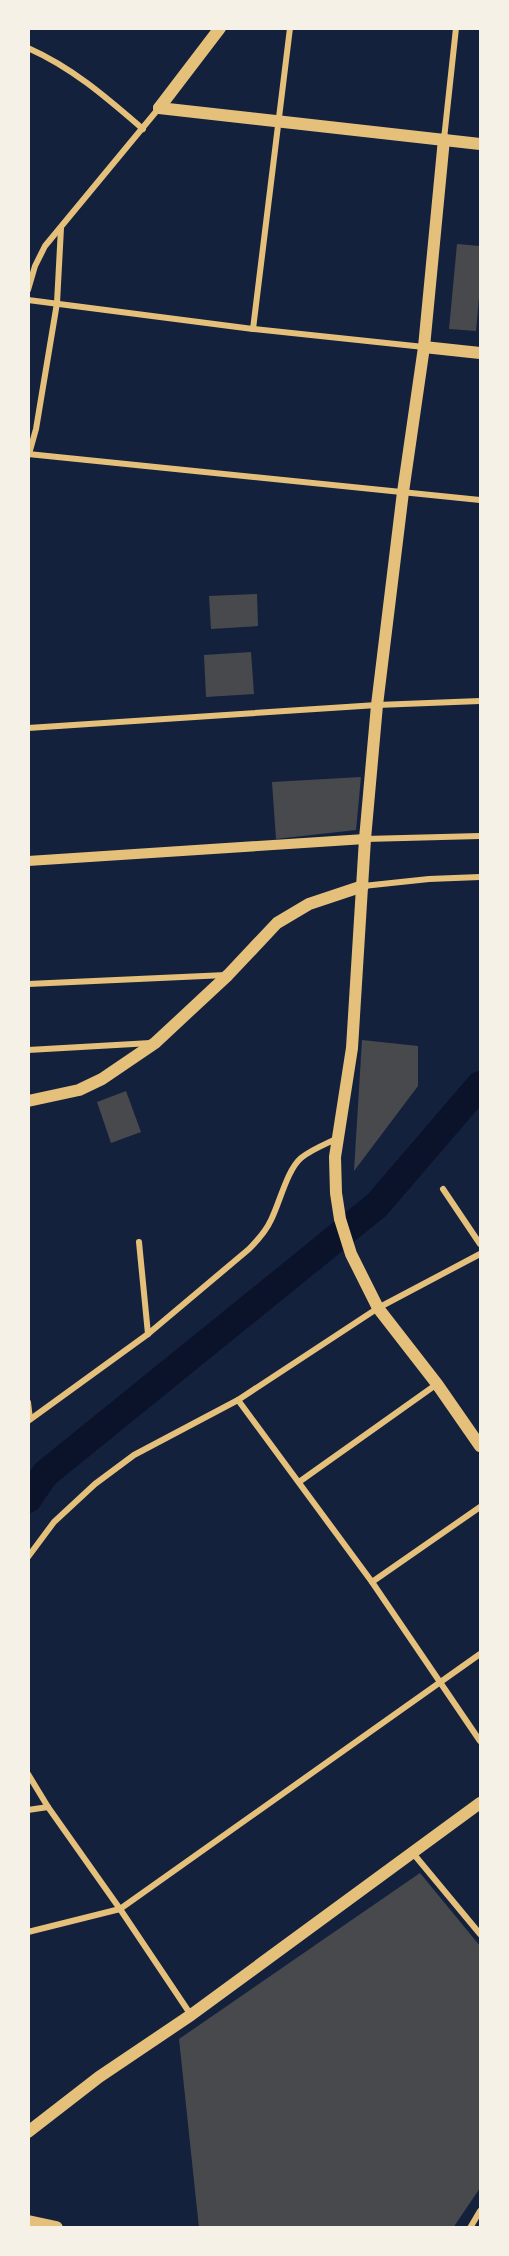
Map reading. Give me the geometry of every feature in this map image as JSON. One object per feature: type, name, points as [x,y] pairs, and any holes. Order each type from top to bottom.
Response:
[{"type":"highway","points":[[28,2215],[50,2226]]},
{"type":"highway","points":[[28,2222],[50,2226]]},
{"type":"main road","points":[[159,108],[220,28]]},
{"type":"main road","points":[[159,108],[480,144]]},
{"type":"main road","points":[[444,139],[423,346],[377,705],[365,839],[352,1048],[335,1157],[336,1193],[340,1219],[351,1254],[367,1289],[378,1308],[437,1384],[480,1446]]},
{"type":"main road","points":[[423,346],[480,353]]},
{"type":"main road","points":[[28,1101],[79,1090],[102,1079],[155,1043],[228,975],[277,923],[309,904],[363,886]]},
{"type":"main road","points":[[28,2132],[99,2077],[190,2015],[480,1803]]},
{"type":"street","points":[[254,329],[290,28]]},
{"type":"street","points":[[444,139],[456,28]]},
{"type":"street","points":[[28,48],[52,58],[86,80],[143,129]]},
{"type":"street","points":[[28,290],[34,266],[45,246],[159,108]]},
{"type":"street","points":[[61,228],[57,303],[36,429],[29,454],[480,500]]},
{"type":"street","points":[[28,300],[254,329],[423,346]]},
{"type":"street","points":[[28,728],[377,705],[480,701]]},
{"type":"street","points":[[28,861],[365,839],[480,836]]},
{"type":"street","points":[[363,886],[429,879],[480,877]]},
{"type":"street","points":[[28,984],[228,975]]},
{"type":"street","points":[[28,1050],[155,1043]]},
{"type":"street","points":[[29,1420],[148,1334],[261,1237],[293,1168],[300,1159],[339,1138]]},
{"type":"street","points":[[443,1189],[480,1244]]},
{"type":"street","points":[[138,1242],[148,1334]]},
{"type":"street","points":[[28,1557],[54,1522],[95,1484],[134,1455],[238,1400],[378,1308],[480,1254]]},
{"type":"street","points":[[299,1482],[437,1384]]},
{"type":"street","points":[[238,1400],[372,1582],[480,1741]]},
{"type":"street","points":[[28,1402],[29,1420]]},
{"type":"street","points":[[372,1582],[480,1507]]},
{"type":"street","points":[[28,1932],[120,1909],[480,1654]]},
{"type":"street","points":[[28,1774],[48,1807],[120,1909],[190,2015]]},
{"type":"street","points":[[28,1810],[48,1807]]},
{"type":"street","points":[[412,1852],[480,1934]]},
{"type":"street","points":[[470,2228],[480,2211]]},
{"type":"building","points":[[457,244],[480,246],[480,285],[476,331],[449,329]]},
{"type":"building","points":[[257,594],[258,626],[211,629],[209,596]]},
{"type":"building","points":[[251,652],[254,694],[206,697],[204,655]]},
{"type":"building","points":[[361,777],[356,830],[276,839],[272,782]]},
{"type":"building","points":[[362,1040],[418,1046],[418,1086],[354,1171]]},
{"type":"building","points":[[126,1091],[141,1132],[111,1143],[97,1102]]},
{"type":"building","points":[[420,1873],[480,1946],[480,2188],[453,2228],[199,2228],[179,2039]]},
{"type":"waterway","points":[[28,1499],[45,1474],[377,1205],[480,1085]]}]
